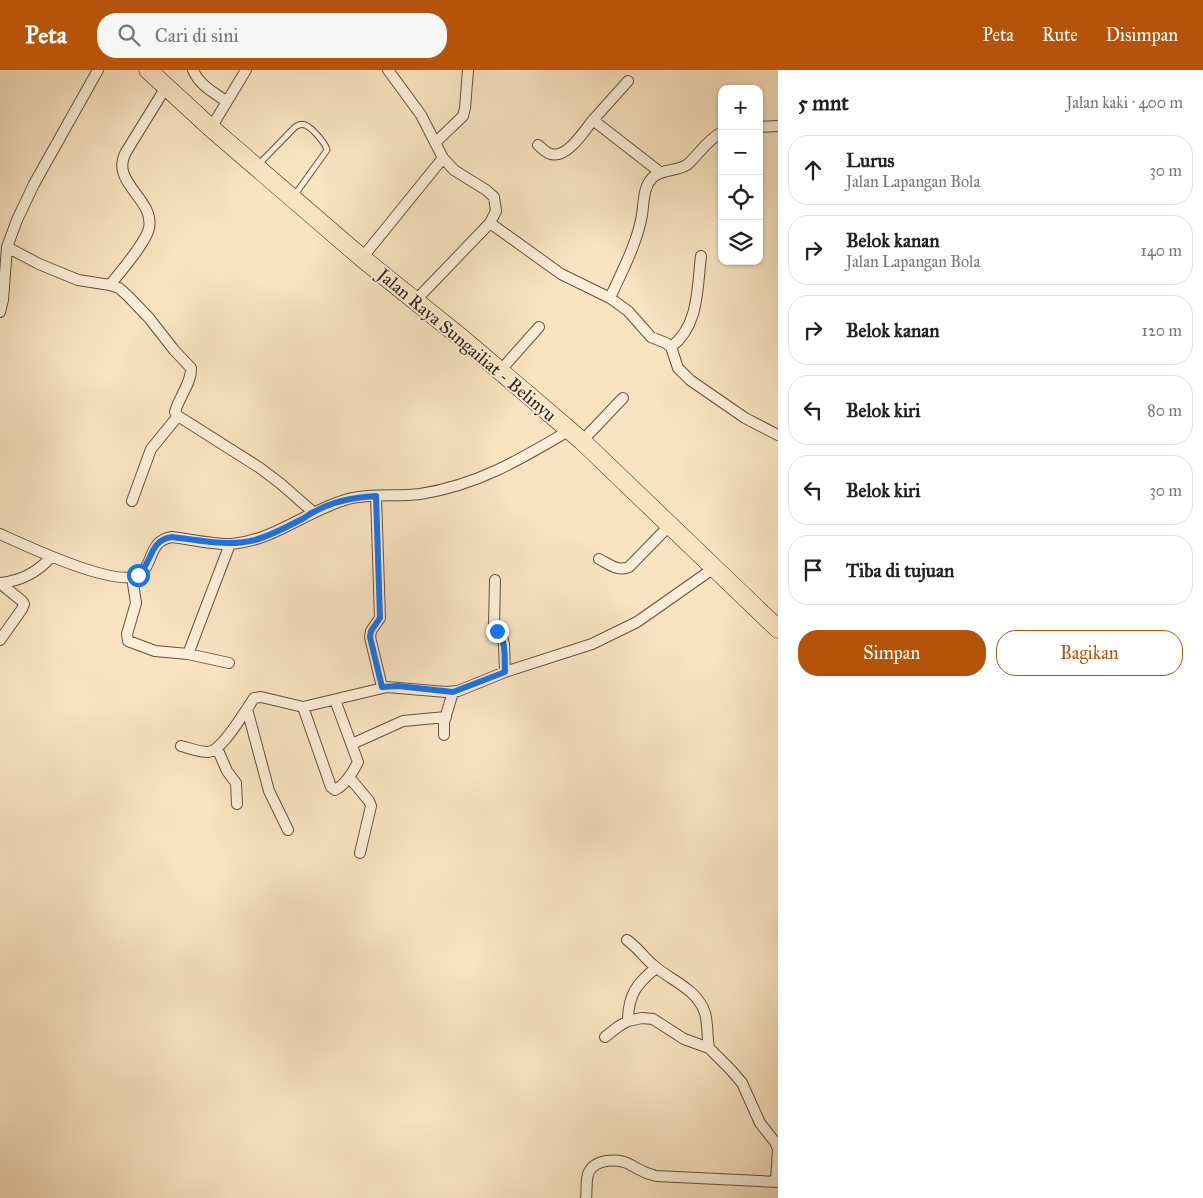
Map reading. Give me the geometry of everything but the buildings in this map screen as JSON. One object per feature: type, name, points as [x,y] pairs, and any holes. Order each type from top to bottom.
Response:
[{"type":"highway","name":"Jalan Raya Sungailiat - Belinyu","points":[[148,70],[211,128],[362,258],[576,435],[778,629]]},
{"type":"street","points":[[0,312],[3,300],[3,249],[34,184],[98,70]]},
{"type":"street","points":[[193,70],[196,78],[205,87],[226,101]]},
{"type":"street","points":[[211,128],[246,70]]},
{"type":"street","points":[[388,70],[421,115],[443,158],[454,170],[494,197],[496,211],[490,223],[415,301]]},
{"type":"street","points":[[435,143],[463,116],[468,70]]},
{"type":"street","points":[[538,145],[550,154],[561,154],[569,148],[628,81]]},
{"type":"street","points":[[110,285],[146,236],[149,224],[149,217],[142,203],[122,173],[121,163],[166,87]]},
{"type":"street","points":[[593,120],[661,172]]},
{"type":"street","points":[[763,127],[778,126]]},
{"type":"street","points":[[610,298],[635,240],[647,187],[652,178],[661,172],[687,164],[710,140],[718,135]]},
{"type":"street","points":[[362,258],[443,158]]},
{"type":"street","points":[[490,223],[561,274],[610,298],[633,316],[651,336],[666,343],[671,348],[678,368],[690,380],[746,418],[778,435]]},
{"type":"street","points":[[3,249],[78,280],[119,288],[149,318],[191,368],[190,377],[177,402],[175,412],[178,416],[260,468],[313,512]]},
{"type":"street","points":[[671,348],[684,334],[692,318],[695,308],[701,256]]},
{"type":"street","points":[[500,371],[539,327]]},
{"type":"street","points":[[0,534],[51,557],[114,577],[132,577],[144,570],[154,548],[164,538],[172,537],[230,544],[266,536],[313,512],[353,498],[422,493],[470,481],[576,435],[622,398]]},
{"type":"street","points":[[132,501],[151,449],[178,416]]},
{"type":"street","points":[[376,496],[380,618],[371,631],[370,637],[382,687]]},
{"type":"street","points":[[600,559],[624,570],[670,525]]},
{"type":"street","points":[[188,654],[230,544]]},
{"type":"street","points":[[0,583],[36,572],[51,557]]},
{"type":"street","points":[[181,746],[207,752],[217,748],[257,696],[303,707],[382,687],[398,686],[453,692],[505,672],[592,644],[616,633],[650,614],[714,568]]},
{"type":"street","points":[[132,577],[136,603],[128,641],[154,651],[188,654],[229,663]]},
{"type":"street","points":[[495,580],[494,625],[504,644],[505,672]]},
{"type":"street","points":[[0,583],[24,604],[22,610],[0,640]]},
{"type":"street","points":[[444,735],[446,717],[453,692]]},
{"type":"street","points":[[303,707],[332,789],[339,788],[349,777],[358,762],[336,700]]},
{"type":"street","points":[[247,709],[269,791],[288,830]]},
{"type":"street","points":[[352,744],[403,722],[446,717]]},
{"type":"street","points":[[217,748],[227,771],[236,783],[237,804]]},
{"type":"street","points":[[349,777],[371,806],[360,853]]},
{"type":"street","points":[[628,940],[656,968],[683,986],[699,1003],[705,1013],[708,1048]]},
{"type":"street","points":[[628,1021],[629,1007],[638,985],[641,980],[656,968]]},
{"type":"street","points":[[586,1198],[588,1173],[595,1165],[607,1161],[630,1164],[642,1172],[656,1176],[777,1182],[778,1149],[775,1142],[760,1122],[742,1083],[708,1048],[684,1039],[653,1019],[642,1018],[628,1021],[618,1026],[606,1037]]},
{"type":"lane","points":[[256,167],[295,127],[300,125],[307,126],[325,144],[327,150],[293,198]]},
{"type":"route","points":[[138,575],[144,570],[154,548],[164,538],[172,537],[230,544],[244,542],[266,536],[313,512],[343,501],[376,496],[380,621],[372,629],[370,637],[382,687],[398,686],[453,692],[505,672],[504,644],[502,637],[497,631]]}]
